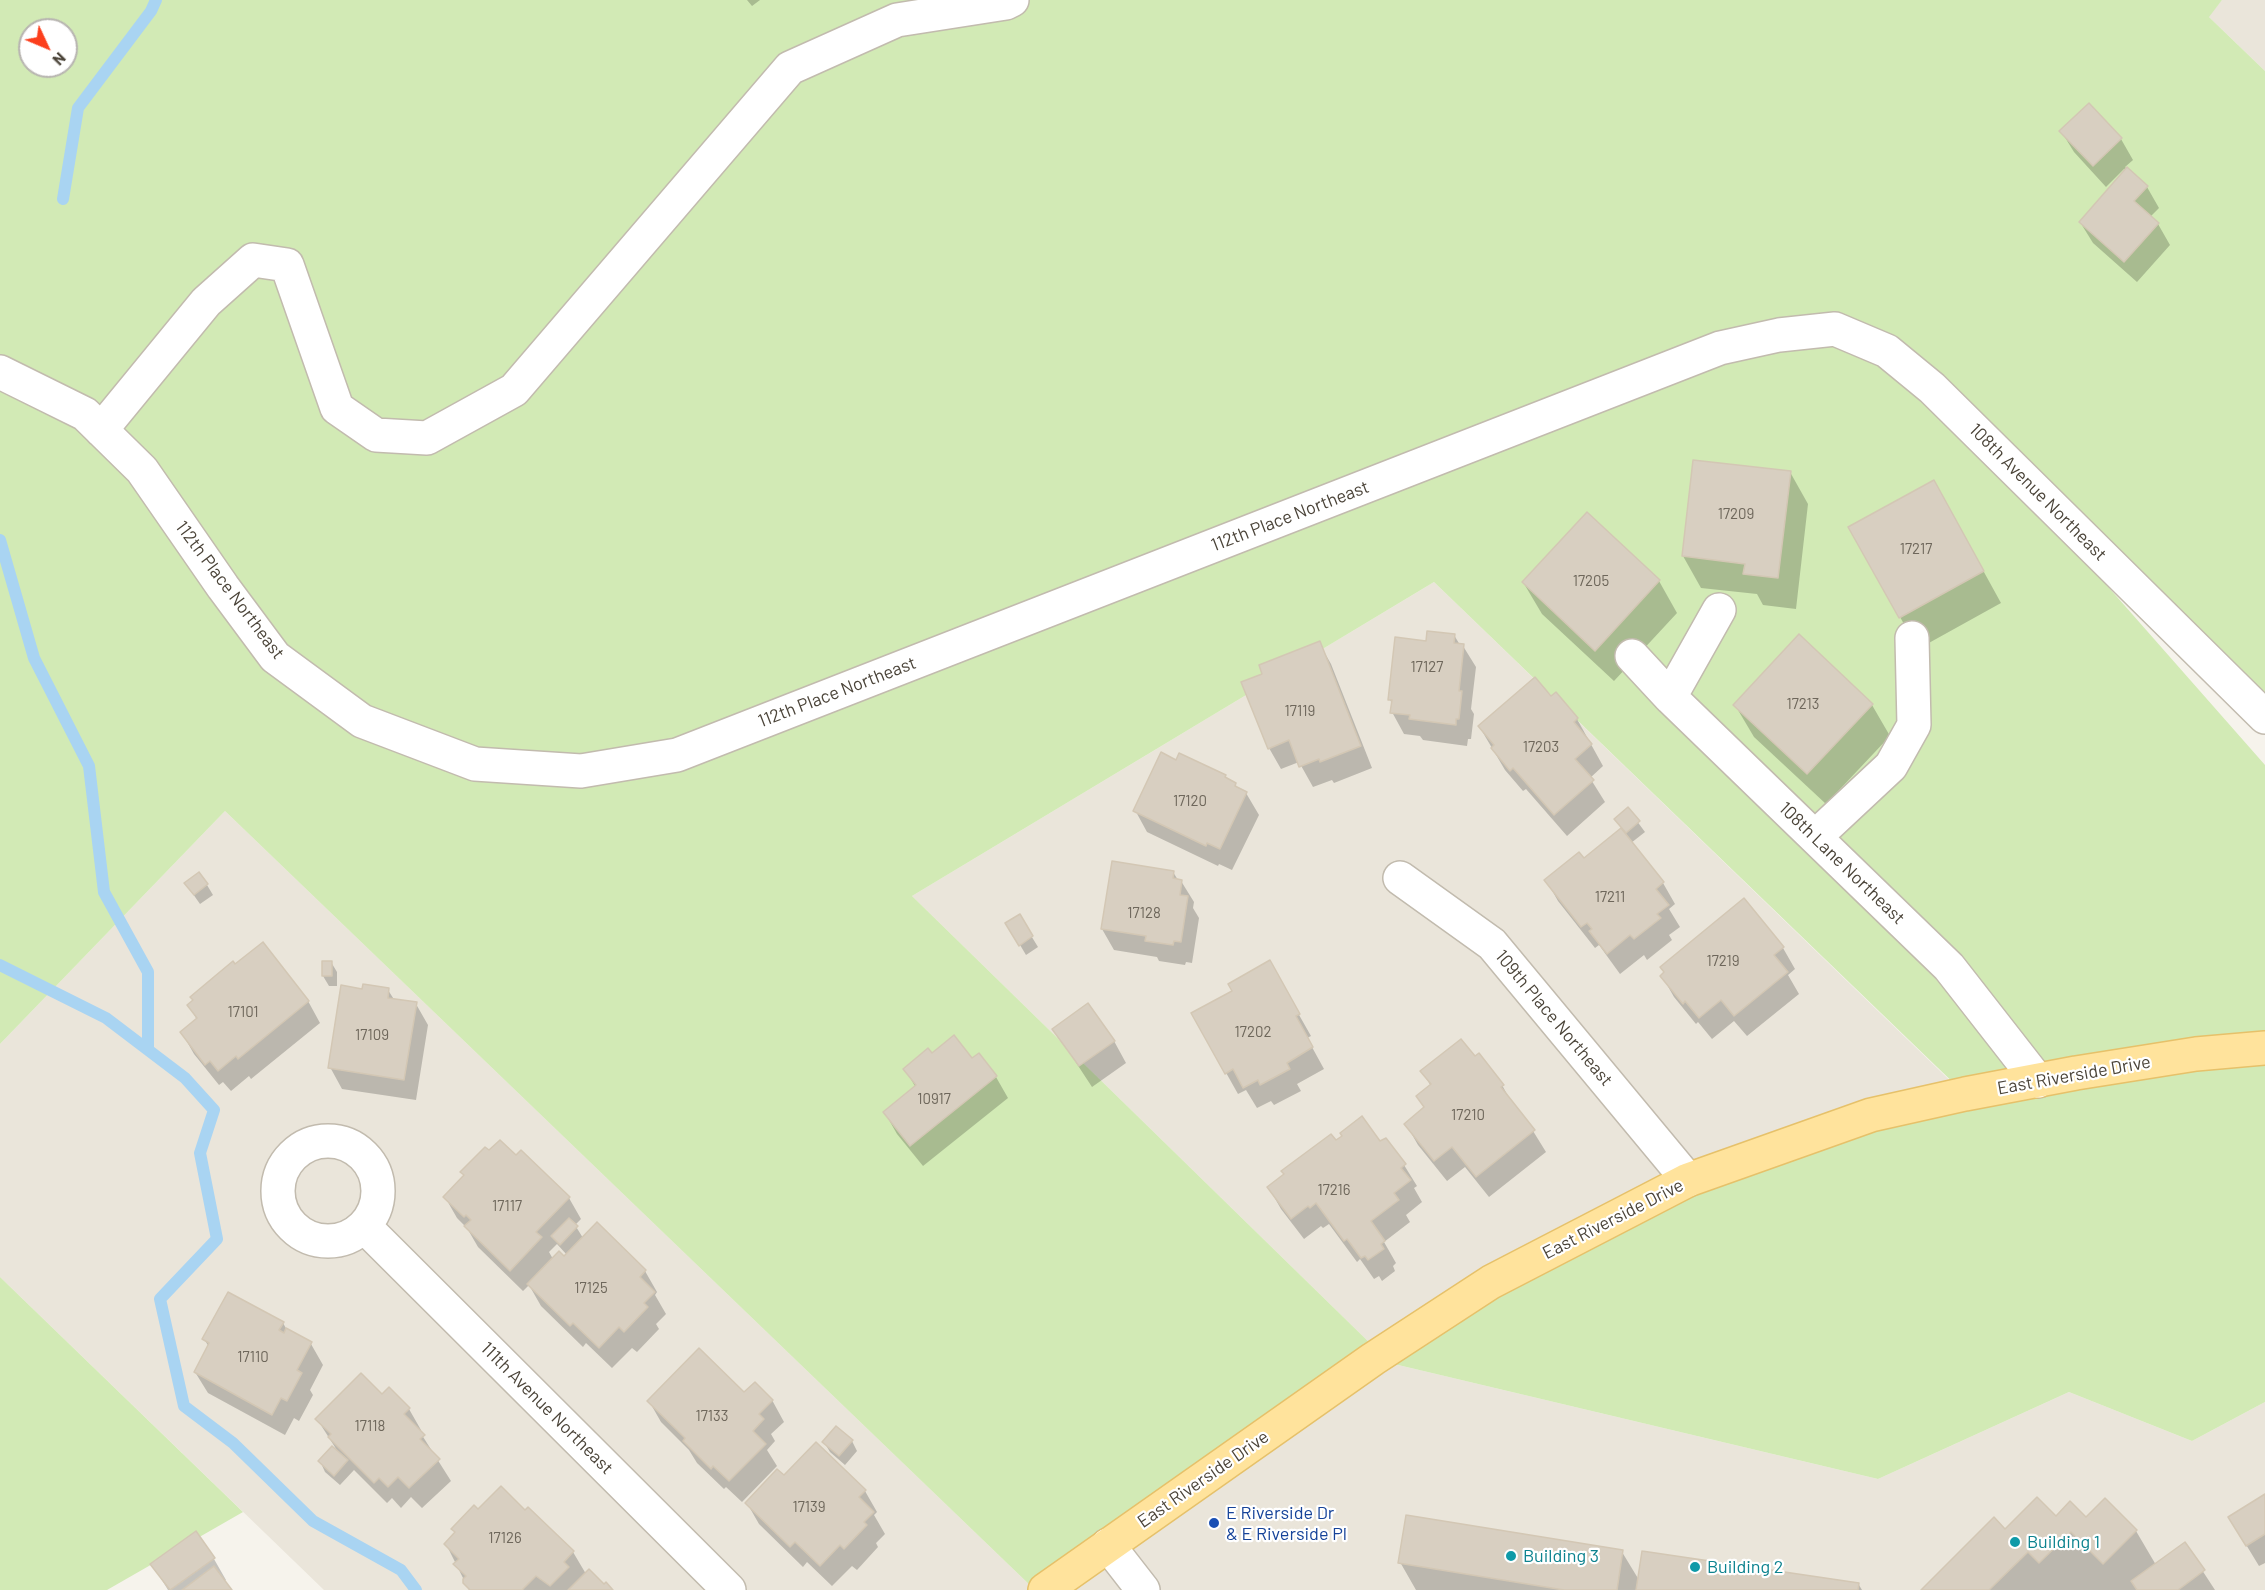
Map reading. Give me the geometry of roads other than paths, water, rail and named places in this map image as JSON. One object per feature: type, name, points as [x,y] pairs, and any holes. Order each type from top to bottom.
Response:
[{"type":"main road","name":"East Riverside Drive","points":[[1045,1590],[1373,1359],[1491,1282],[1688,1180],[1871,1115],[1965,1094],[2196,1054],[2265,1048]]},
{"type":"street","points":[[101,430],[206,302],[252,260],[287,265],[337,408],[376,435],[427,438],[514,390],[790,68],[897,20],[1006,3],[1012,0]]},
{"type":"street","name":"108th Avenue Northeast","points":[[1779,335],[1835,329],[1887,351],[1932,388],[2265,717]]},
{"type":"street","name":"112th Place Northeast","points":[[0,372],[85,414],[142,470],[223,587],[275,657],[362,721],[475,764],[581,771],[677,755],[1720,348],[1779,335]]},
{"type":"street","points":[[1670,697],[1719,610]]},
{"type":"street","points":[[1815,837],[1891,766],[1914,725],[1912,638]]},
{"type":"street","name":"108th Lane Northeast","points":[[1632,656],[1670,697],[1948,967],[2038,1081]]},
{"type":"street","name":"109th Place Northeast","points":[[1400,878],[1492,944],[1688,1180]]},
{"type":"street","name":"111th Avenue Northeast","points":[[364,1226],[729,1590]]},
{"type":"street","points":[[1108,1545],[1143,1590]]},
{"type":"waterway","points":[[63,199],[78,108],[151,11],[156,0]]},
{"type":"waterway","points":[[0,540],[34,658],[89,766],[104,892],[148,972],[148,1050]]},
{"type":"waterway","points":[[0,965],[106,1018],[185,1078],[214,1110],[200,1153],[217,1239],[160,1299],[184,1406],[233,1443],[313,1521],[401,1570],[416,1590]]},
{"type":"place","name":"E Riverside Dr & E Riverside Pl","points":[[1214,1523]]},
{"type":"place","name":"Building 1","points":[[2015,1542]]},
{"type":"place","name":"Building 3","points":[[1511,1556]]},
{"type":"place","name":"Building 2","points":[[1695,1567]]}]
